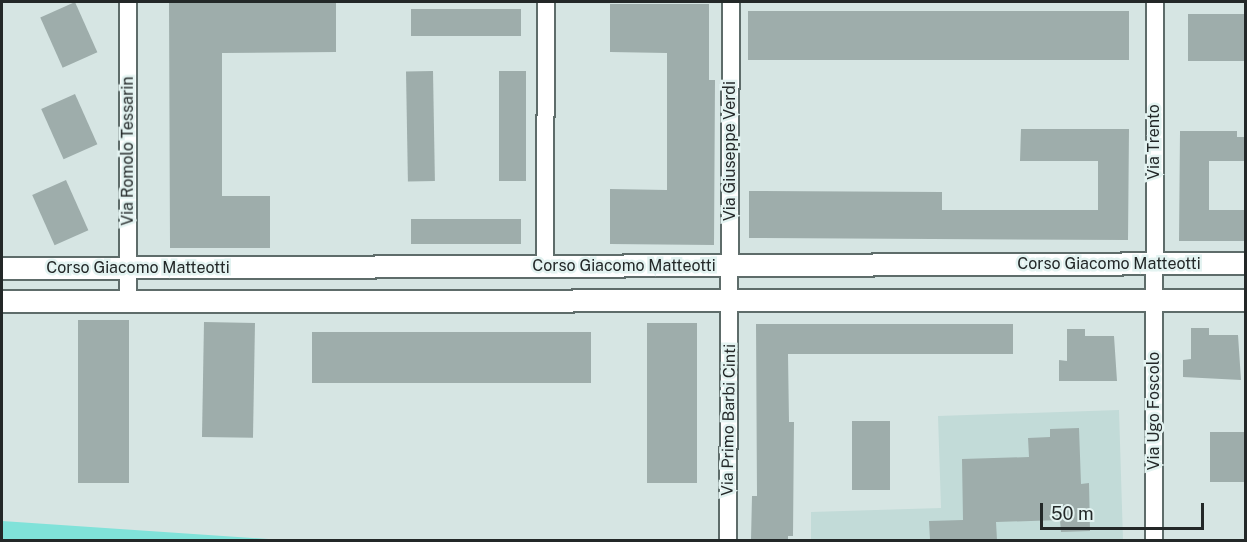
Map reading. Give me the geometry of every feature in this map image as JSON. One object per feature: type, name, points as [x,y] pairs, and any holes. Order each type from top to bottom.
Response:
[{"type":"street","name":"Via Romolo Tessarin","points":[[128,2],[128,301]]},
{"type":"street","points":[[545,266],[546,2]]},
{"type":"street","name":"Via Giuseppe Verdi","points":[[730,300],[731,2]]},
{"type":"street","name":"Via Trento","points":[[1154,282],[1155,2]]},
{"type":"street","name":"Corso Giacomo Matteotti","points":[[2,301],[730,300],[1154,282],[1245,263]]},
{"type":"street","name":"Corso Giacomo Matteotti","points":[[2,268],[730,265],[1154,282],[1245,300]]},
{"type":"street","name":"Via Ugo Foscolo","points":[[1154,282],[1154,540]]},
{"type":"street","name":"Via Primo Barbi Cinti","points":[[728,540],[730,300]]},
{"type":"shaded area","points":[[1119,410],[1123,540],[811,540],[811,512],[941,508],[938,416]]},
{"type":"shaded area","points":[[2,521],[282,540],[2,540]]},
{"type":"building","points":[[75,2],[97,52],[63,68],[40,17]]},
{"type":"building","points":[[169,3],[336,3],[336,52],[222,53],[222,196],[270,196],[270,248],[170,248]]},
{"type":"building","points":[[610,4],[709,4],[709,80],[715,80],[714,245],[610,244],[610,189],[667,190],[667,53],[610,52]]},
{"type":"building","points":[[411,9],[521,9],[521,36],[411,36]]},
{"type":"building","points":[[748,11],[1129,11],[1129,60],[748,60]]},
{"type":"building","points":[[1188,14],[1245,14],[1245,61],[1188,61]]},
{"type":"building","points":[[406,71],[433,71],[435,181],[408,181]]},
{"type":"building","points":[[499,71],[526,71],[526,181],[499,181]]},
{"type":"building","points":[[75,94],[97,144],[64,159],[41,109]]},
{"type":"building","points":[[1021,129],[1129,129],[1128,240],[749,238],[749,191],[942,192],[942,210],[1098,210],[1098,161],[1020,161]]},
{"type":"building","points":[[1180,131],[1237,131],[1237,137],[1245,137],[1245,161],[1209,161],[1209,210],[1245,210],[1245,241],[1179,241]]},
{"type":"building","points":[[66,180],[88,230],[55,245],[32,195]]},
{"type":"building","points":[[411,219],[521,219],[521,244],[411,244]]},
{"type":"building","points":[[78,320],[129,320],[129,483],[78,483]]},
{"type":"building","points":[[204,322],[255,323],[253,438],[202,437]]},
{"type":"building","points":[[647,323],[697,323],[697,483],[647,483]]},
{"type":"building","points":[[756,324],[1013,324],[1013,354],[788,354],[789,422],[794,422],[793,536],[788,536],[788,540],[751,540],[752,496],[757,496]]},
{"type":"building","points":[[1191,328],[1209,328],[1209,335],[1238,335],[1241,380],[1183,377],[1183,360],[1191,359]]},
{"type":"building","points":[[1067,329],[1085,329],[1085,336],[1114,336],[1117,381],[1059,381],[1059,360],[1067,361]]},
{"type":"building","points":[[312,332],[591,332],[591,383],[312,383]]},
{"type":"building","points":[[852,421],[890,421],[890,490],[852,490]]},
{"type":"building","points":[[1079,428],[1081,484],[1089,483],[1090,531],[1061,532],[1060,520],[996,522],[997,540],[930,540],[929,521],[963,520],[962,459],[1029,457],[1028,438],[1050,437],[1050,429]]},
{"type":"building","points":[[1210,432],[1245,432],[1245,482],[1210,482]]}]
